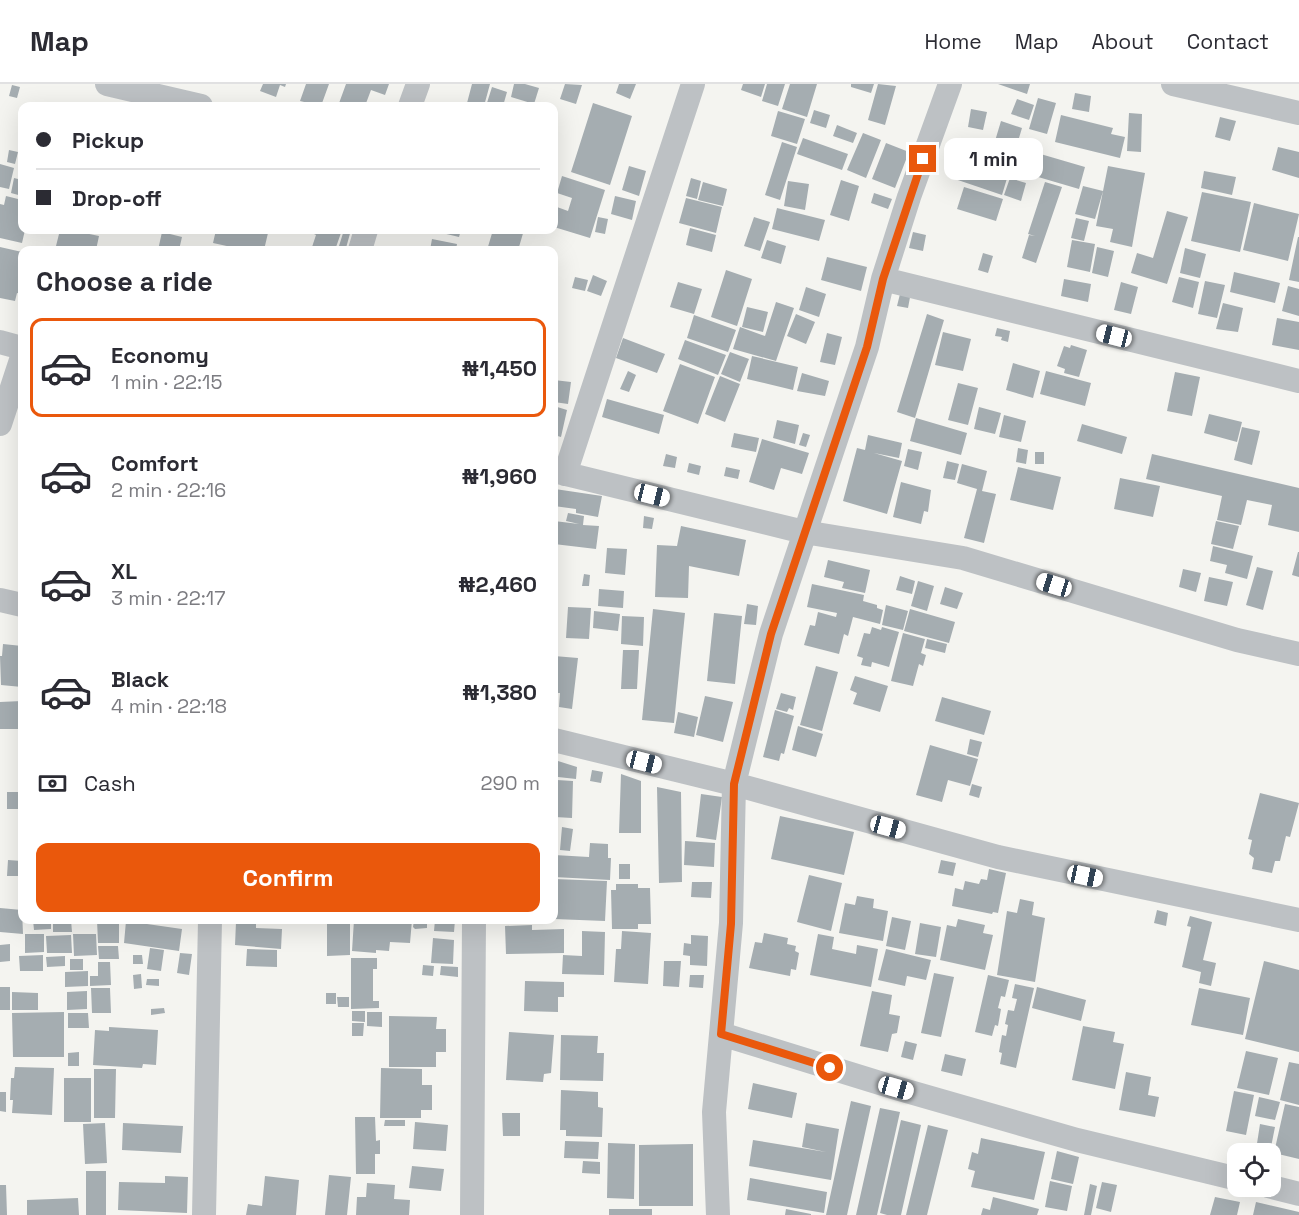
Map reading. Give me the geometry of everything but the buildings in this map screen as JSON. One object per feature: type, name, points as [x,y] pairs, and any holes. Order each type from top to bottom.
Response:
[{"type":"street","points":[[107,84],[184,102]]},
{"type":"street","points":[[411,102],[418,84]]},
{"type":"street","points":[[693,84],[559,473],[804,532],[963,558],[1236,640],[1299,654]]},
{"type":"street","points":[[718,1215],[714,1112],[731,924],[734,784],[771,634],[867,347],[883,279],[909,197],[950,84]]},
{"type":"street","points":[[1173,84],[1299,113]]},
{"type":"street","points":[[883,279],[1299,381]]},
{"type":"street","points":[[0,342],[18,347]]},
{"type":"street","points":[[0,424],[18,369]]},
{"type":"street","points":[[0,600],[18,604]]},
{"type":"street","points":[[558,741],[734,784],[998,857],[1299,920]]},
{"type":"street","points":[[204,1215],[210,924]]},
{"type":"street","points":[[472,1215],[474,924]]},
{"type":"street","points":[[721,1034],[896,1088],[1077,1140],[1227,1176]]},
{"type":"street","points":[[1281,1189],[1299,1194]]},
{"type":"route","points":[[830,1068],[721,1034],[731,924],[734,784],[771,634],[867,347],[883,279],[923,159]]}]
